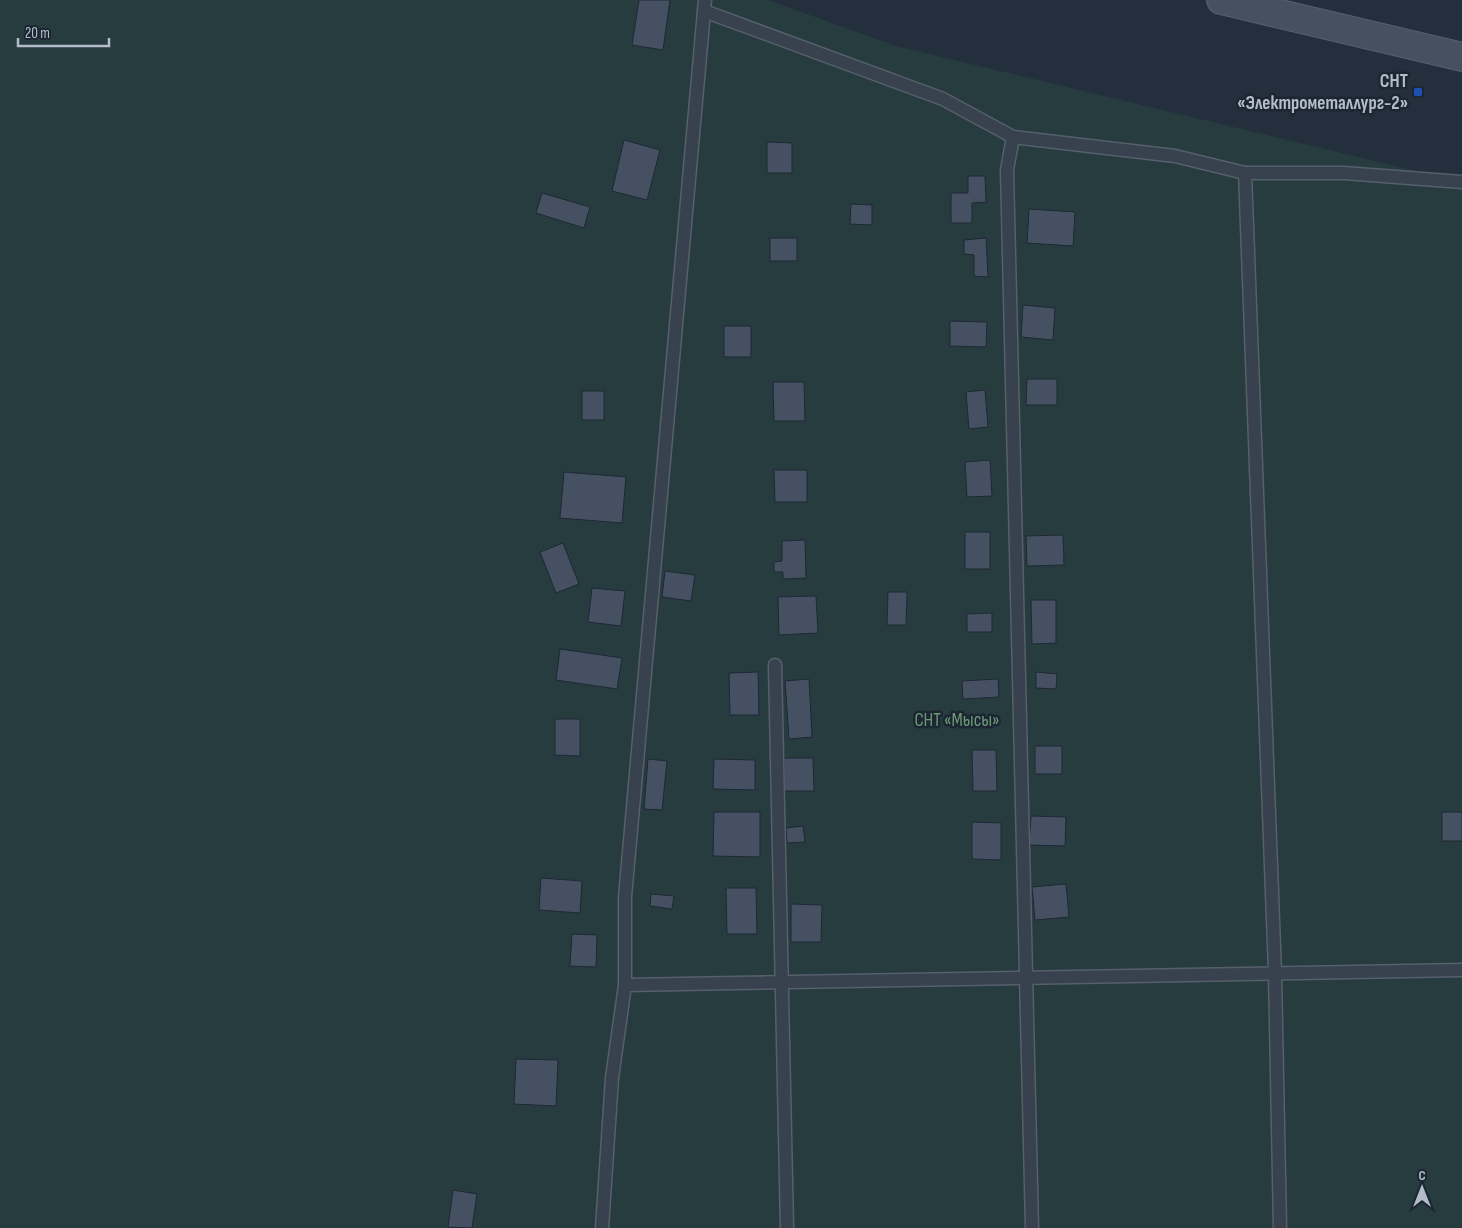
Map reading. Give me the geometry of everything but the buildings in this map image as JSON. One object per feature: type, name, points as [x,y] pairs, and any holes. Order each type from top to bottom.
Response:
[{"type":"main road","points":[[1221,0],[1462,57]]},
{"type":"lane","points":[[602,1228],[612,1078],[625,985],[625,897],[705,6],[943,99],[1013,137],[1175,156],[1245,173],[1344,173],[1462,182]]},
{"type":"lane","points":[[1013,137],[1007,170],[1032,1228]]},
{"type":"lane","points":[[1245,173],[1275,973],[1280,1228]]},
{"type":"lane","points":[[775,665],[780,982],[787,1228]]},
{"type":"lane","points":[[625,985],[1025,976],[1462,970]]},
{"type":"green space","name":"СНТ «Мысы»","points":[[0,0],[768,0],[896,46],[1462,182],[1462,1228],[0,1228]]},
{"type":"place","name":"СНТ «Электрометаллург-2»","points":[[1418,92]]}]
